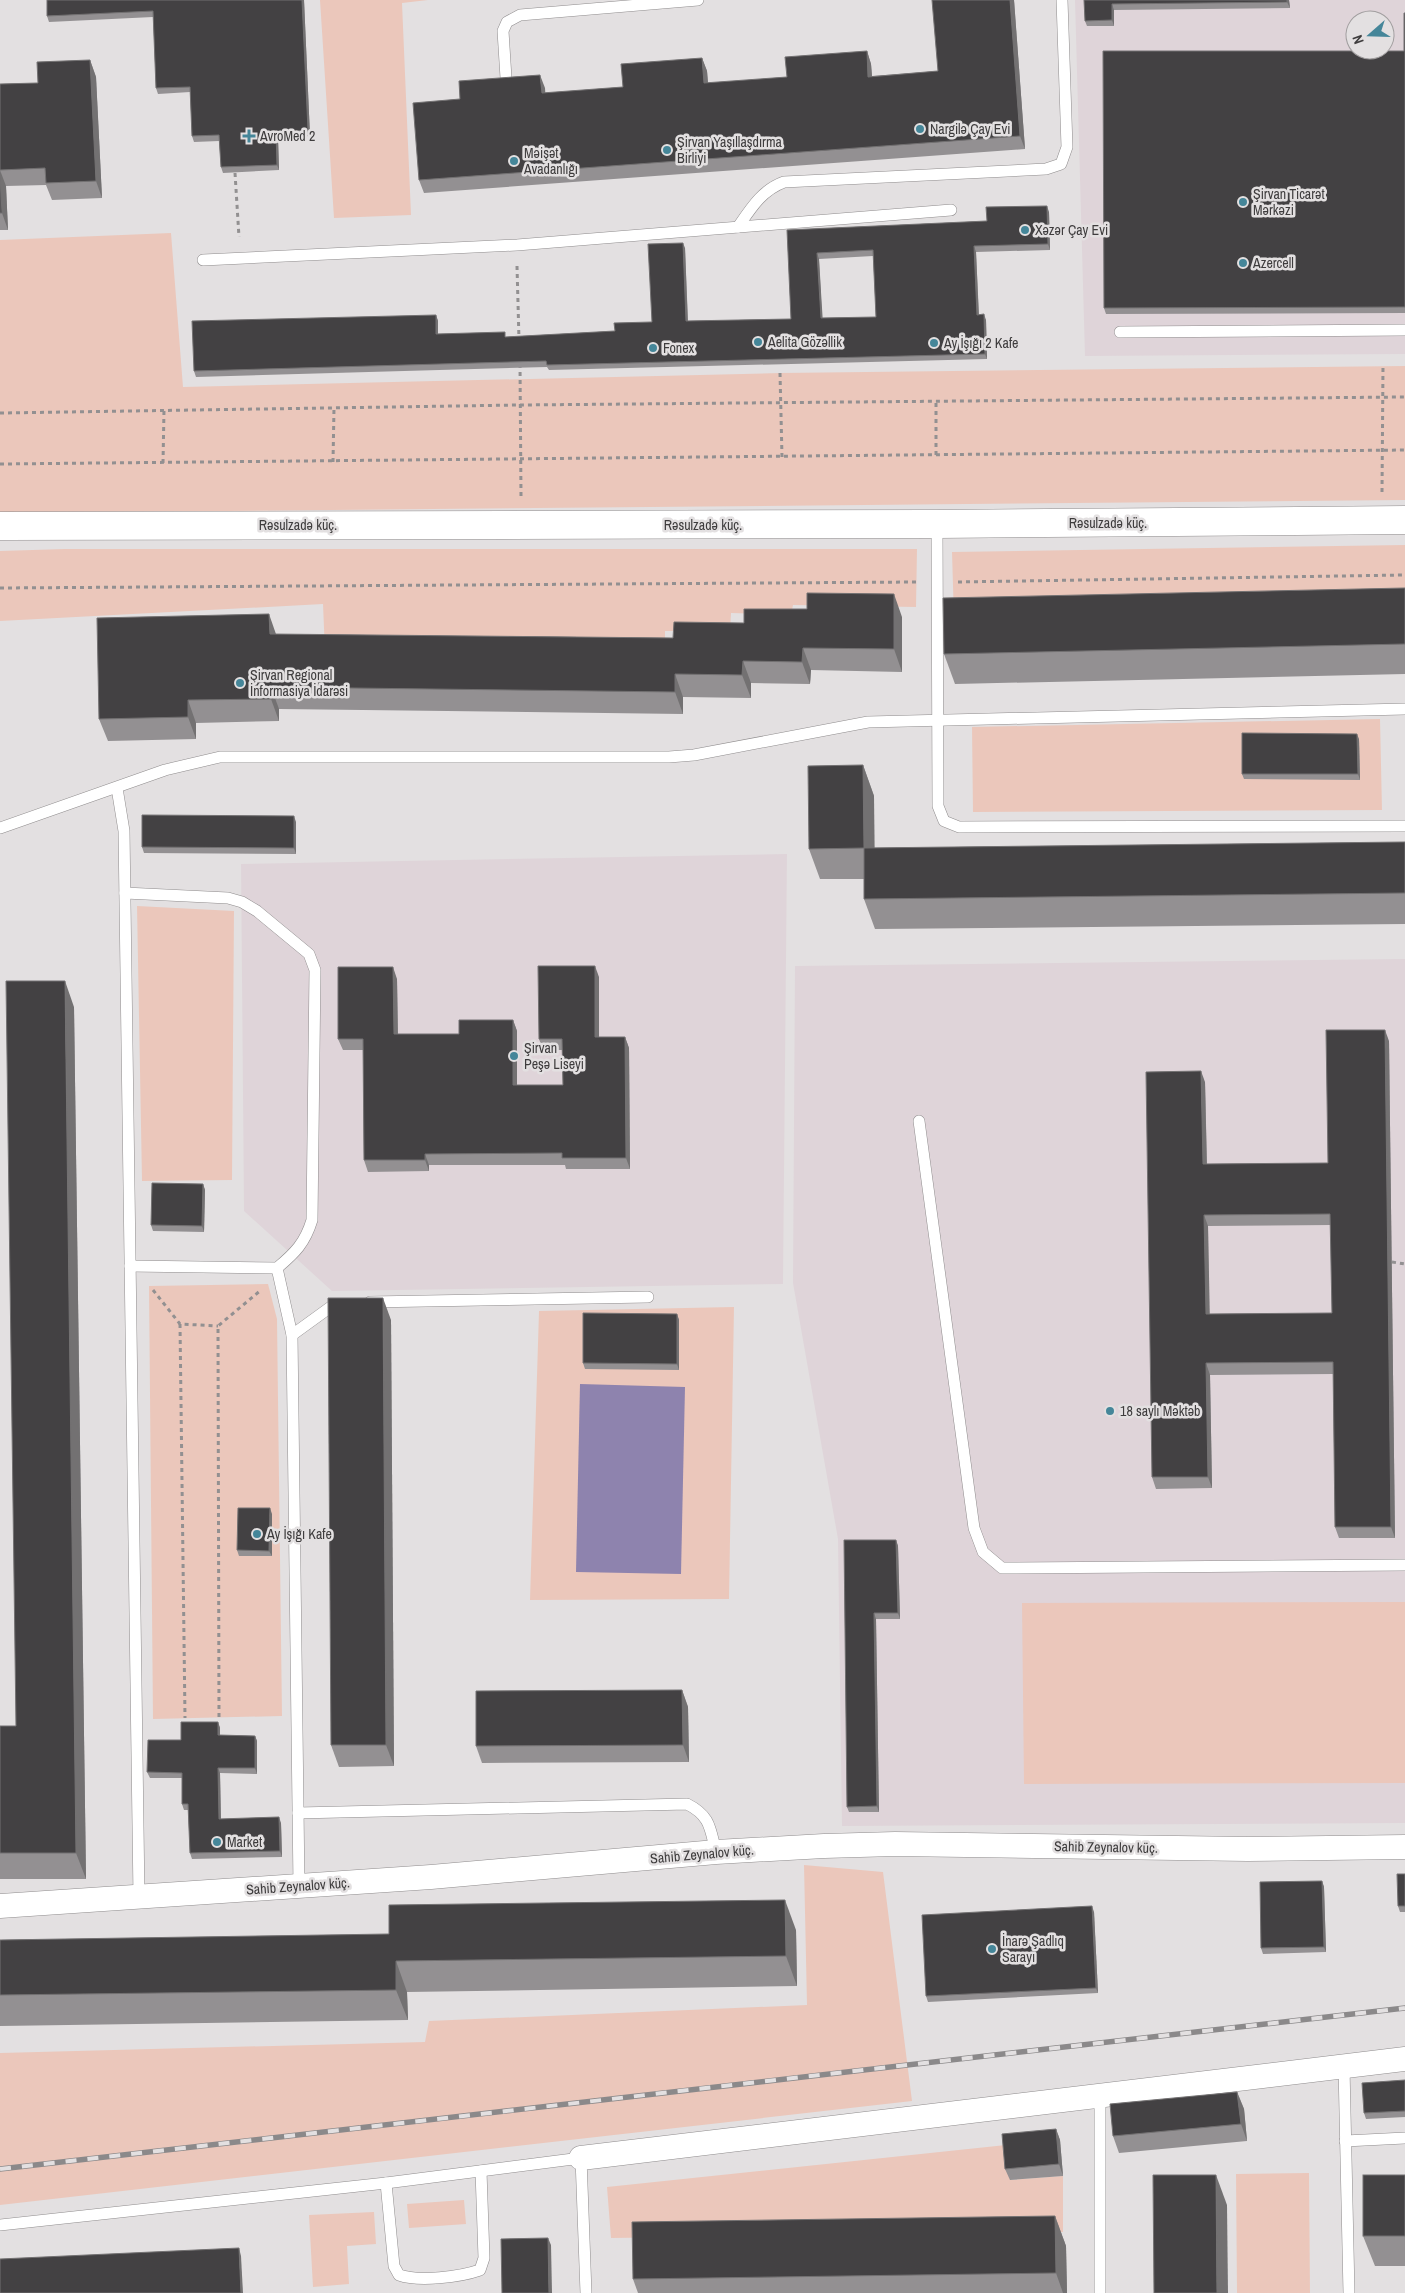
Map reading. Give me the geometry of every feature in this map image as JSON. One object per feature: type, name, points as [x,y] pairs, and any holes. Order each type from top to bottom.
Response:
[{"type":"main road","name":"Rəsulzadə küç.","points":[[0,526],[937,524],[1405,520]]},
{"type":"street","name":"Sahib Zeynalov küç.","points":[[0,1906],[431,1878],[716,1852],[895,1844],[1248,1849],[1405,1847]]},
{"type":"street","points":[[581,2158],[1405,2059]]},
{"type":"lane","points":[[506,78],[502,31],[507,22],[520,15],[698,0]]},
{"type":"lane","points":[[738,227],[760,197],[772,186],[784,182],[1046,169],[1061,164],[1067,147],[1062,0]]},
{"type":"lane","points":[[203,260],[517,245],[951,210]]},
{"type":"lane","points":[[1120,332],[1405,330]]},
{"type":"lane","points":[[937,524],[938,806],[944,821],[960,827],[1405,826]]},
{"type":"lane","points":[[0,828],[165,770],[220,757],[669,757],[694,755],[868,722],[1405,709]]},
{"type":"lane","points":[[117,788],[124,831],[139,1897]]},
{"type":"lane","points":[[125,893],[228,898],[242,902],[257,911],[309,954],[315,970],[312,1220],[307,1238],[277,1268],[130,1266]]},
{"type":"lane","points":[[918,1121],[974,1528],[983,1552],[1002,1568],[1405,1565]]},
{"type":"lane","points":[[277,1268],[292,1334],[299,1886]]},
{"type":"lane","points":[[292,1334],[332,1306],[357,1302],[648,1297]]},
{"type":"lane","points":[[298,1813],[687,1804],[698,1809],[708,1821],[716,1852]]},
{"type":"lane","points":[[1344,2067],[1348,2293]]},
{"type":"lane","points":[[1100,2097],[1100,2293]]},
{"type":"lane","points":[[1345,2141],[1405,2138]]},
{"type":"lane","points":[[0,2225],[386,2183],[581,2158],[586,2293]]},
{"type":"lane","points":[[386,2183],[394,2266],[399,2274],[410,2279],[468,2274],[480,2270],[484,2258],[481,2171]]},
{"type":"path","points":[[235,172],[240,258]]},
{"type":"path","points":[[517,245],[519,348]]},
{"type":"path","points":[[519,358],[521,498]]},
{"type":"path","points":[[1382,500],[1382,397],[1384,366]]},
{"type":"path","points":[[780,373],[782,457]]},
{"type":"path","points":[[0,413],[520,405],[1405,397]]},
{"type":"path","points":[[936,402],[936,455]]},
{"type":"path","points":[[332,462],[334,408]]},
{"type":"path","points":[[164,410],[164,464]]},
{"type":"path","points":[[0,464],[164,464],[1405,450]]},
{"type":"path","points":[[0,588],[937,582],[1405,575]]},
{"type":"path","points":[[1392,1262],[1405,1264]]},
{"type":"path","points":[[180,1324],[218,1326],[268,1284]]},
{"type":"path","points":[[149,1286],[180,1324],[185,1718]]},
{"type":"path","points":[[218,1326],[219,1718]]},
{"type":"shaded area","points":[[320,0],[428,0],[402,3],[411,215],[334,218]]},
{"type":"shaded area","name":"Şirvan Ticarət Mərkəzi","points":[[1075,0],[1405,0],[1405,354],[1085,356]]},
{"type":"shaded area","points":[[171,233],[183,387],[780,373],[1405,366],[1405,500],[0,513],[0,240]]},
{"type":"shaded area","points":[[1405,545],[1405,609],[954,620],[952,552]]},
{"type":"shaded area","points":[[65,549],[917,549],[916,607],[793,605],[791,615],[731,613],[730,631],[665,631],[665,652],[325,652],[323,604],[0,621],[0,551]]},
{"type":"shaded area","points":[[1380,719],[1382,810],[973,812],[972,727]]},
{"type":"shaded area","name":"Şirvan Peşə Liseyi","points":[[787,854],[783,1284],[332,1291],[244,1211],[241,864]]},
{"type":"shaded area","points":[[137,906],[234,911],[232,1180],[142,1181]]},
{"type":"shaded area","name":"18 saylı Məktəb","points":[[1405,959],[1405,1823],[842,1826],[838,1539],[793,1283],[795,966]]},
{"type":"shaded area","points":[[268,1284],[277,1319],[282,1716],[153,1719],[149,1286]]},
{"type":"shaded area","points":[[734,1307],[729,1599],[530,1600],[539,1311]]},
{"type":"shaded area","points":[[580,1384],[685,1387],[681,1574],[576,1572]]},
{"type":"shaded area","points":[[1405,1602],[1405,1783],[1024,1784],[1022,1603]]},
{"type":"shaded area","points":[[804,1865],[883,1872],[912,2101],[0,2205],[0,2053],[425,2042],[429,2021],[807,2005]]},
{"type":"shaded area","points":[[1006,2145],[1010,2180],[1063,2176],[1063,2232],[611,2238],[607,2187]]},
{"type":"shaded area","points":[[1309,2173],[1310,2293],[1237,2293],[1236,2174]]},
{"type":"shaded area","points":[[464,2200],[466,2224],[409,2228],[407,2204]]},
{"type":"shaded area","points":[[374,2212],[376,2244],[347,2246],[349,2284],[313,2287],[309,2215]]},
{"type":"building","points":[[47,0],[302,0],[308,130],[276,132],[277,165],[221,167],[219,135],[192,136],[190,87],[156,88],[153,11],[47,16]]},
{"type":"building","points":[[932,0],[1010,0],[1020,136],[419,180],[413,103],[460,99],[459,81],[540,75],[542,93],[623,87],[621,64],[702,58],[704,83],[787,77],[785,57],[867,51],[868,77],[938,71]]},
{"type":"building","points":[[1084,0],[1287,0],[1287,2],[1112,4],[1112,20],[1085,21]]},
{"type":"building","name":"Şirvan Ticarət Mərkəzi","points":[[1405,13],[1405,307],[1104,308],[1103,51],[1345,51],[1345,60],[1395,60],[1395,51],[1404,51]]},
{"type":"building","points":[[90,60],[96,181],[46,183],[45,168],[0,170],[0,84],[38,83],[37,62]]},
{"type":"building","points":[[0,173],[2,213],[0,213]]},
{"type":"building","points":[[1047,206],[1048,244],[974,246],[977,315],[984,314],[985,354],[547,365],[546,361],[194,371],[192,321],[436,315],[436,334],[505,332],[505,337],[615,331],[614,323],[652,322],[648,244],[683,243],[686,321],[791,319],[787,230],[987,221],[986,207]],"holes":[[[873,250],[876,317],[821,318],[817,253]]]},
{"type":"building","points":[[1405,588],[1405,644],[944,654],[943,598]]},
{"type":"building","points":[[807,593],[894,594],[894,649],[803,648],[802,662],[743,661],[742,675],[675,674],[675,692],[271,687],[271,699],[188,700],[188,717],[99,719],[97,618],[269,614],[270,634],[673,638],[674,622],[744,623],[744,609],[807,609]]},
{"type":"building","points":[[1242,733],[1357,734],[1358,774],[1242,774]]},
{"type":"building","points":[[863,765],[864,848],[809,849],[808,766]]},
{"type":"building","points":[[142,815],[294,816],[294,848],[142,847]]},
{"type":"building","points":[[1405,842],[1405,893],[864,899],[864,848]]},
{"type":"building","points":[[538,966],[595,966],[595,1037],[625,1037],[626,1158],[562,1158],[562,1153],[425,1154],[425,1160],[364,1160],[363,1039],[338,1039],[338,967],[393,967],[394,1034],[459,1034],[459,1020],[513,1020],[513,1085],[563,1085],[562,1039],[539,1039]]},
{"type":"building","points":[[6,981],[65,981],[76,1853],[0,1853],[0,1726],[16,1726]]},
{"type":"building","points":[[1326,1030],[1385,1030],[1391,1527],[1335,1527],[1333,1362],[1206,1363],[1208,1477],[1152,1477],[1146,1072],[1201,1071],[1203,1164],[1328,1163]],"holes":[[[1330,1214],[1332,1313],[1206,1314],[1204,1215]]]},
{"type":"building","points":[[152,1183],[203,1184],[202,1226],[151,1225]]},
{"type":"building","points":[[328,1298],[383,1298],[386,1745],[331,1745]]},
{"type":"building","points":[[583,1313],[677,1314],[677,1364],[583,1363]]},
{"type":"building","points":[[238,1508],[270,1508],[269,1551],[237,1550]]},
{"type":"building","points":[[844,1540],[896,1540],[898,1613],[874,1613],[877,1806],[847,1807]]},
{"type":"building","points":[[682,1690],[683,1745],[476,1746],[476,1691]]},
{"type":"building","points":[[181,1722],[218,1722],[218,1735],[255,1736],[255,1768],[218,1768],[219,1819],[279,1817],[280,1851],[190,1853],[188,1804],[182,1804],[182,1773],[147,1772],[148,1740],[181,1740]]},
{"type":"building","points":[[1397,1874],[1405,1874],[1405,1906],[1398,1906]]},
{"type":"building","points":[[1322,1881],[1324,1947],[1261,1948],[1260,1882]]},
{"type":"building","points":[[785,1900],[786,1956],[396,1961],[396,1990],[0,1995],[0,1940],[389,1934],[389,1905]]},
{"type":"building","points":[[1092,1906],[1096,1988],[926,1996],[922,1915]]},
{"type":"building","points":[[1405,2080],[1405,2111],[1364,2113],[1362,2083]]},
{"type":"building","points":[[1237,2092],[1241,2124],[1113,2136],[1110,2104]]},
{"type":"building","points":[[1056,2129],[1059,2164],[1005,2169],[1002,2134]]},
{"type":"building","points":[[1153,2175],[1216,2175],[1217,2293],[1154,2293]]},
{"type":"building","points":[[1363,2175],[1405,2175],[1405,2236],[1363,2236]]},
{"type":"building","points":[[1055,2216],[1056,2273],[633,2279],[632,2222]]},
{"type":"building","points":[[548,2238],[549,2293],[502,2293],[501,2239]]},
{"type":"building","points":[[239,2248],[241,2293],[0,2293],[0,2259]]},
{"type":"railway","points":[[0,2169],[1405,2008]]},
{"type":"place","name":"Nargilə Çay Evi","points":[[920,129]]},
{"type":"place","name":"AvroMed 2","points":[[249,136]]},
{"type":"place","name":"Şirvan Yaşıllaşdırma Birliyi","points":[[667,150]]},
{"type":"place","name":"Məişət Avadanlığı","points":[[514,161]]},
{"type":"place","name":"Şirvan Ticarət Mərkəzi","points":[[1243,202]]},
{"type":"place","name":"Xəzər Çay Evi","points":[[1025,230]]},
{"type":"place","name":"Azercell","points":[[1243,263]]},
{"type":"place","name":"Aelita Gözəllik","points":[[758,342]]},
{"type":"place","name":"Ay İşığı 2 Kafe","points":[[934,343]]},
{"type":"place","name":"Fonex","points":[[653,348]]},
{"type":"place","name":"Şirvan Regional İnformasiya İdarəsi","points":[[240,683]]},
{"type":"place","name":"Şirvan Peşə Liseyi","points":[[514,1056]]},
{"type":"place","name":"18 saylı Məktəb","points":[[1110,1411]]},
{"type":"place","name":"Ay İşığı Kafe","points":[[257,1534]]},
{"type":"place","name":"Market","points":[[217,1842]]},
{"type":"place","name":"İnarə Şadlıq Sarayı","points":[[992,1949]]}]
